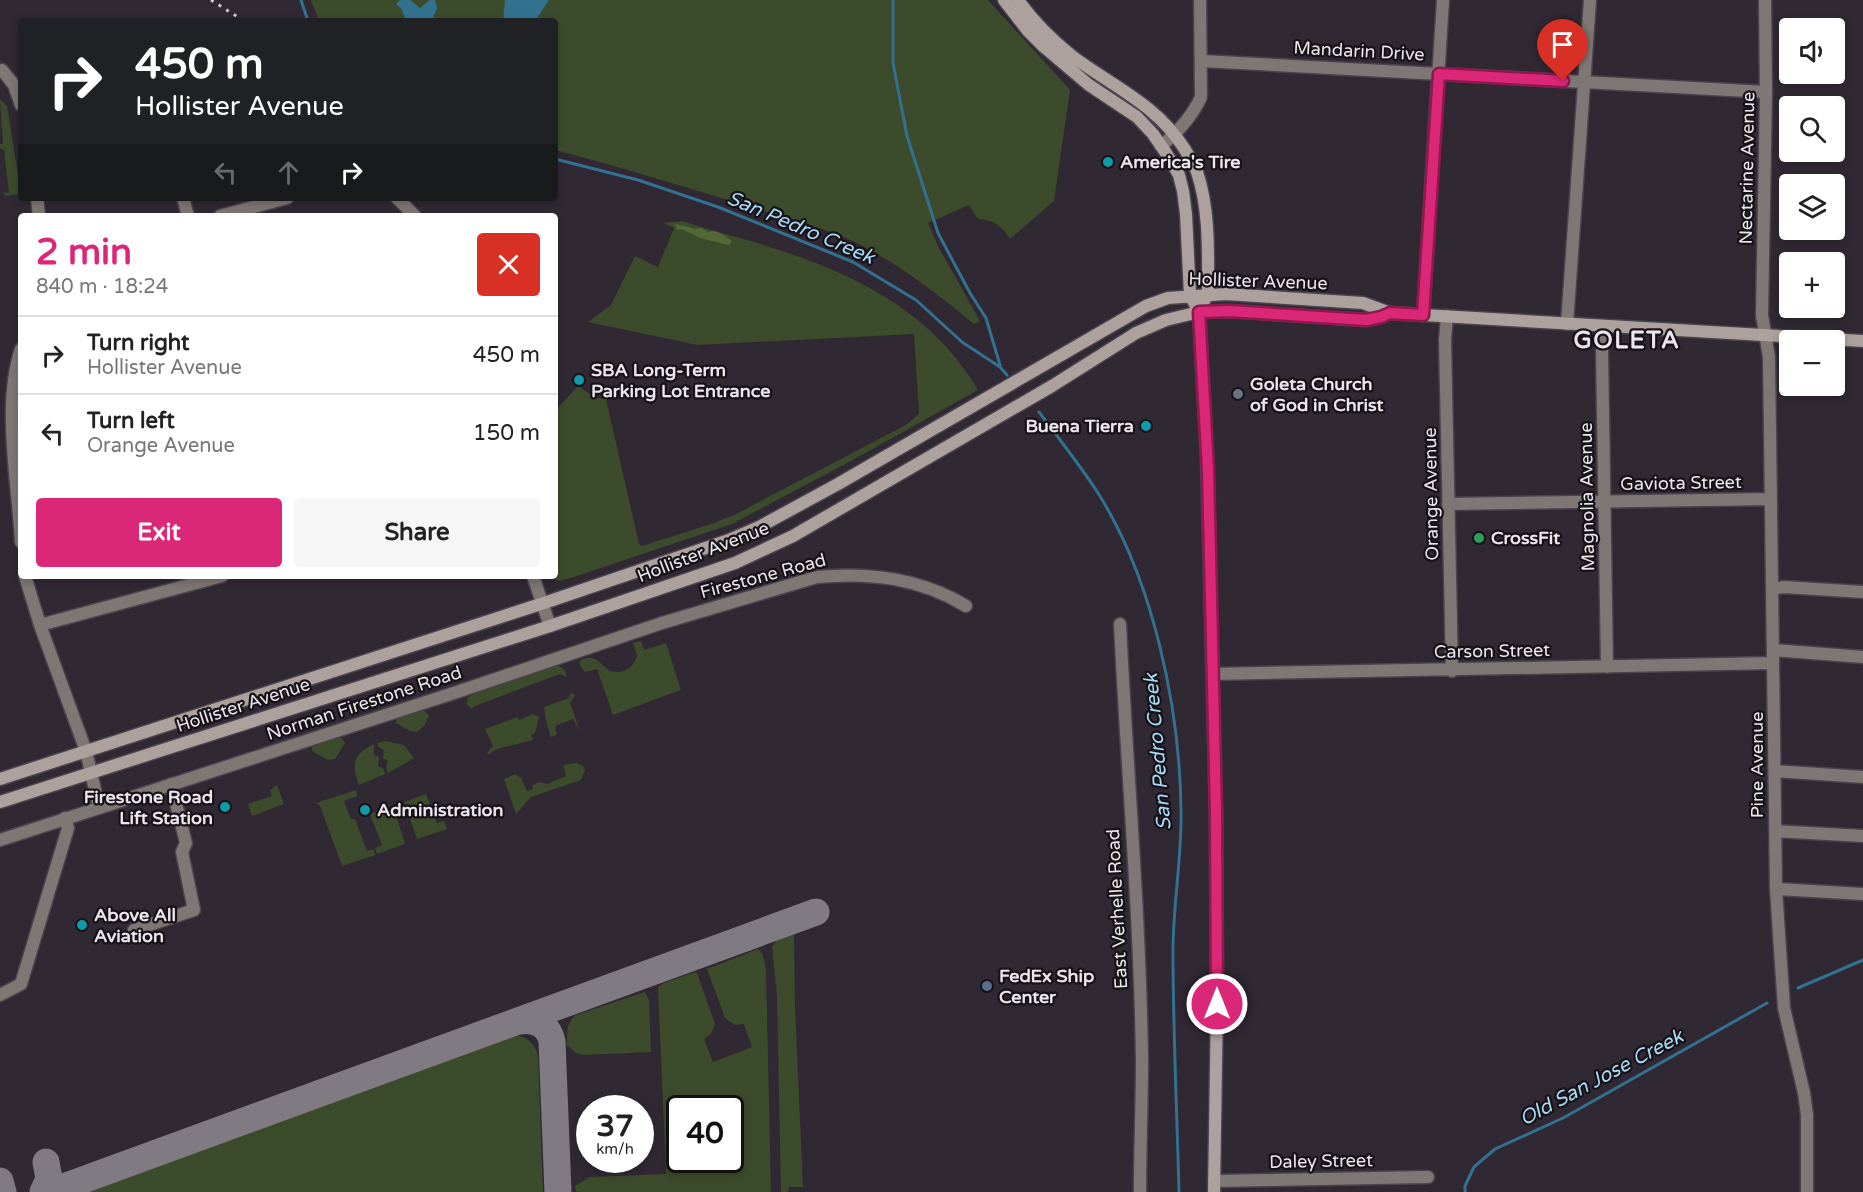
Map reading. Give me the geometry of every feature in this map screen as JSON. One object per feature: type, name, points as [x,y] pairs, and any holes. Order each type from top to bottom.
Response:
[{"type":"main road","points":[[1004,0],[1028,31],[1049,52],[1098,92],[1137,117],[1161,146],[1179,175],[1183,191],[1190,295],[1199,312],[1207,443],[1218,926],[1214,1187]]},
{"type":"main road","points":[[1018,0],[1064,49],[1140,101],[1160,118],[1174,135],[1198,173],[1206,226],[1208,295],[1199,312]]},
{"type":"main road","name":"Hollister Avenue","points":[[0,779],[544,603],[729,540],[838,484],[1155,301],[1190,295],[1286,297],[1363,303],[1390,313],[1863,341]]},
{"type":"main road","name":"Hollister Avenue","points":[[0,802],[550,626],[735,563],[793,536],[1052,386],[1136,333],[1166,320],[1199,312],[1229,311],[1366,320],[1390,313]]},
{"type":"street","points":[[1161,146],[1195,111],[1201,97],[1200,0]]},
{"type":"street","points":[[1423,315],[1443,0]]},
{"type":"street","points":[[1566,324],[1590,0]]},
{"type":"street","name":"Nectarine Avenue","points":[[1765,0],[1767,92],[1762,315],[1766,336]]},
{"type":"street","name":"Mandarin Drive","points":[[1202,61],[1767,92]]},
{"type":"street","points":[[2,70],[14,86],[18,97]]},
{"type":"street","points":[[231,213],[276,201]]},
{"type":"street","points":[[400,201],[412,213]]},
{"type":"street","name":"Orange Avenue","points":[[1447,316],[1445,340],[1452,670]]},
{"type":"street","name":"Magnolia Avenue","points":[[1603,326],[1607,667]]},
{"type":"street","name":"Pine Avenue","points":[[1766,336],[1769,360],[1776,889],[1784,1008],[1807,1115],[1807,1192]]},
{"type":"street","points":[[18,358],[15,366],[17,391],[13,423],[18,497]]},
{"type":"street","name":"Gaviota Street","points":[[1448,504],[1771,499]]},
{"type":"street","name":"Firestone Road","points":[[638,631],[774,588],[833,575],[873,577],[919,584],[966,606]]},
{"type":"street","points":[[0,840],[99,807],[86,751],[40,625],[26,579]]},
{"type":"street","points":[[40,625],[211,579]]},
{"type":"street","points":[[534,579],[550,626]]},
{"type":"street","points":[[1772,589],[1784,587],[1863,592]]},
{"type":"street","name":"East Verhelle Road","points":[[1120,624],[1136,890],[1142,1061],[1140,1192]]},
{"type":"street","name":"Norman Firestone Road","points":[[99,807],[638,631]]},
{"type":"street","name":"Carson Street","points":[[1212,674],[1607,667],[1773,656],[1863,657]]},
{"type":"street","points":[[368,720],[373,734]]},
{"type":"street","points":[[1775,771],[1863,777]]},
{"type":"street","points":[[134,930],[194,910],[182,852],[186,843],[171,784]]},
{"type":"street","points":[[0,995],[21,984],[68,828],[65,818]]},
{"type":"street","points":[[1775,831],[1863,836]]},
{"type":"street","points":[[1776,889],[1863,894]]},
{"type":"street","name":"Daley Street","points":[[1214,1187],[1428,1177]]},
{"type":"green space","points":[[311,0],[988,0],[1070,90],[1054,201],[1010,239],[997,225],[978,219],[969,205],[928,223],[938,246],[980,321],[974,324],[904,271],[846,238],[789,218],[558,151],[558,18],[318,18]]},
{"type":"green space","points":[[0,99],[7,106],[18,175],[18,194],[5,196],[3,192],[9,193],[4,150],[0,148],[0,144],[3,144]]},
{"type":"green space","points":[[683,221],[756,243],[799,257],[859,282],[913,316],[959,362],[978,390],[732,524],[558,581],[555,579],[558,579],[558,408],[578,386],[596,398],[606,399],[639,544],[642,546],[736,514],[902,427],[919,413],[914,334],[697,345],[588,322],[611,305],[635,256],[658,267],[674,228],[664,223]]},
{"type":"green space","points":[[675,224],[723,234],[731,240],[731,243],[728,245],[700,238],[682,229],[677,230]]},
{"type":"green space","points":[[641,641],[644,650],[666,643],[681,690],[613,715],[597,669],[585,672],[579,664],[581,660],[593,658],[610,671],[623,671],[630,668],[637,656],[633,643]]},
{"type":"green space","points":[[553,665],[562,668],[567,677],[560,674],[471,709],[467,704],[468,697],[484,688]]},
{"type":"green space","points":[[571,693],[575,695],[570,703],[580,731],[573,719],[555,726],[557,735],[551,737],[544,707],[569,698]]},
{"type":"green space","points":[[424,710],[429,716],[424,726],[417,732],[410,731],[396,723],[396,718]]},
{"type":"green space","points":[[533,714],[539,717],[535,733],[531,735],[533,740],[497,749],[488,755],[487,753],[493,746],[485,729],[517,717],[519,720]]},
{"type":"green space","points":[[342,738],[345,743],[335,759],[328,760],[312,751],[312,746]]},
{"type":"green space","points":[[386,741],[404,745],[414,758],[388,773],[386,767],[388,761],[383,758],[384,750],[377,743]]},
{"type":"green space","points":[[374,744],[374,755],[379,757],[378,766],[383,768],[385,774],[359,785],[355,771],[356,760],[362,752]]},
{"type":"green space","points":[[576,763],[583,766],[585,770],[581,780],[531,797],[516,814],[504,779],[515,774],[521,778],[527,791],[533,789],[532,785],[540,782],[547,784],[566,776],[563,765]]},
{"type":"green space","points":[[277,785],[284,804],[252,816],[248,804],[272,796],[270,790]]},
{"type":"green space","points":[[356,790],[357,796],[344,801],[351,819],[355,819],[367,851],[373,849],[375,855],[342,866],[320,806],[316,803]]},
{"type":"green space","points":[[426,794],[437,823],[444,821],[447,829],[417,839],[404,802]]},
{"type":"green space","points":[[393,806],[405,844],[377,854],[375,848],[382,845],[370,814]]},
{"type":"green space","points":[[794,934],[803,1187],[789,1187],[788,1192],[781,1192],[777,996],[772,947],[777,940]]},
{"type":"green space","points":[[758,949],[763,955],[766,970],[771,1192],[576,1192],[575,1186],[590,1177],[666,1174],[658,987],[697,973],[715,1024],[711,1034],[704,1039],[713,1062],[752,1047],[744,1024],[735,1025],[725,1018],[707,969]]},
{"type":"green space","points":[[645,992],[649,1000],[651,1052],[584,1055],[576,1053],[567,1045],[569,1025],[576,1015]]},
{"type":"green space","points":[[516,1035],[530,1042],[538,1055],[543,1192],[77,1192],[497,1040]]},
{"type":"water","points":[[400,0],[410,0],[420,8],[430,0],[435,0],[437,8],[433,18],[405,18],[401,8],[396,4]]},
{"type":"water","points":[[505,0],[549,0],[537,18],[503,18]]},
{"type":"waterway","name":"San Pedro Creek","points":[[301,0],[307,18]]},
{"type":"waterway","points":[[893,0],[893,63],[907,136],[938,233],[986,318],[1000,365]]},
{"type":"waterway","name":"San Pedro Creek","points":[[558,160],[638,180],[718,207],[853,262],[916,300],[962,342],[1000,367],[1007,375]]},
{"type":"waterway","name":"San Pedro Creek","points":[[1039,412],[1077,462],[1117,527],[1148,605],[1169,688],[1175,730],[1181,811],[1173,951],[1179,1192]]},
{"type":"waterway","name":"Old San Jose Creek","points":[[1798,988],[1863,960]]},
{"type":"waterway","name":"Old San Jose Creek","points":[[1465,1192],[1465,1186],[1474,1167],[1495,1149],[1563,1118],[1767,1003]]},
{"type":"taxiway","points":[[50,1192],[816,912]]},
{"type":"taxiway","points":[[519,1021],[540,1024],[547,1030],[552,1041],[558,1192]]},
{"type":"taxiway","points":[[43,1192],[49,1179],[46,1162]]},
{"type":"taxiway","points":[[0,1181],[3,1192]]},
{"type":"railway","points":[[211,0],[239,18]]},
{"type":"place","name":"America's Tire","points":[[1108,162]]},
{"type":"place","name":"SBA Long-Term Parking Lot Entrance","points":[[579,380]]},
{"type":"place","name":"Goleta Church of God in Christ","points":[[1238,394]]},
{"type":"place","name":"Buena Tierra","points":[[1146,426]]},
{"type":"place","name":"CrossFit","points":[[1479,538]]},
{"type":"place","name":"Firestone Road Lift Station","points":[[225,807]]},
{"type":"place","name":"Administration","points":[[365,810]]},
{"type":"place","name":"Above All Aviation","points":[[82,925]]},
{"type":"place","name":"FedEx Ship Center","points":[[987,986]]},
{"type":"district","name":"GOLETA","points":[[1627,340]]},
{"type":"route","points":[[1217,1004],[1218,926],[1208,470],[1199,312],[1229,311],[1366,320],[1390,313],[1423,315],[1439,74],[1563,81]]}]
